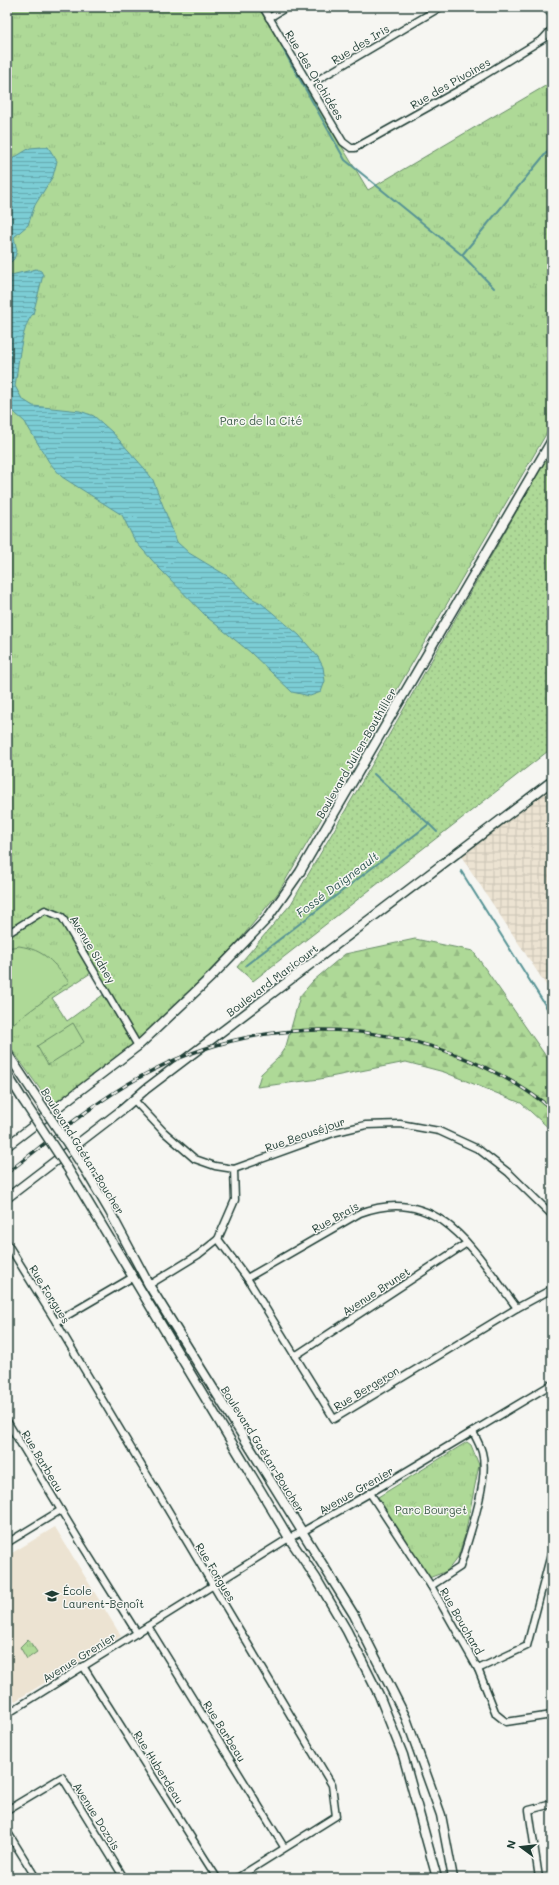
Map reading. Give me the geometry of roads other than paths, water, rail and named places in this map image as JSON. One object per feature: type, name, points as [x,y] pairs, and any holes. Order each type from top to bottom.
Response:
[{"type":"main road","name":"Boulevard Julien-Bouthillier","points":[[7,1146],[138,1046],[212,976],[267,919],[300,872],[552,440]]},
{"type":"main road","name":"Boulevard Maricourt","points":[[7,1198],[552,781]]},
{"type":"main road","name":"Boulevard Gaétan-Boucher","points":[[7,1053],[86,1171],[149,1285],[354,1615],[406,1718],[441,1815],[453,1878]]},
{"type":"main road","name":"Boulevard Gaétan-Boucher","points":[[7,1074],[98,1217],[289,1538],[316,1578],[347,1631],[379,1695],[403,1755],[437,1878]]},
{"type":"street","name":"Rue des Orchidées","points":[[263,7],[343,142],[347,146],[355,148]]},
{"type":"street","points":[[269,18],[287,7]]},
{"type":"street","name":"Rue des Iris","points":[[310,85],[441,7]]},
{"type":"street","points":[[544,7],[552,14]]},
{"type":"street","name":"Rue des Pivoines","points":[[355,148],[468,85],[543,39],[552,29]]},
{"type":"street","name":"Avenue Sidney","points":[[7,934],[44,910],[62,917],[138,1046]]},
{"type":"street","name":"Rue Beauséjour","points":[[134,1100],[164,1132],[195,1159],[215,1166],[234,1169],[336,1132],[366,1125],[400,1124],[438,1131],[478,1148],[509,1173],[552,1215]]},
{"type":"street","points":[[149,1285],[198,1255],[218,1239],[235,1200],[234,1169]]},
{"type":"street","name":"Rue Brais","points":[[247,1278],[360,1213],[376,1207],[396,1204],[414,1206],[451,1226],[468,1243],[517,1308]]},
{"type":"street","name":"Rue Bergeron","points":[[218,1239],[247,1278],[334,1419],[517,1308],[552,1289]]},
{"type":"street","name":"Rue Forgues","points":[[7,1243],[56,1322],[332,1785],[336,1816],[284,1847],[237,1878]]},
{"type":"street","name":"Avenue Brunet","points":[[295,1356],[468,1243]]},
{"type":"street","points":[[56,1322],[133,1277]]},
{"type":"street","name":"Avenue Grenier","points":[[7,1714],[289,1538],[370,1493],[552,1384]]},
{"type":"street","name":"Rue Barbeau","points":[[7,1421],[137,1632]]},
{"type":"street","points":[[431,1586],[460,1567],[484,1480],[482,1453],[473,1432]]},
{"type":"street","name":"Rue Bouchard","points":[[370,1493],[431,1586],[478,1669],[496,1714],[506,1722],[552,1715]]},
{"type":"street","points":[[7,1543],[61,1510]]},
{"type":"street","points":[[478,1669],[527,1646],[552,1550]]},
{"type":"street","name":"Rue Barbeau","points":[[148,1626],[284,1847]]},
{"type":"street","name":"Rue Huberdeau","points":[[83,1666],[217,1878]]},
{"type":"street","name":"Avenue Dozois","points":[[7,1810],[62,1778],[124,1878]]},
{"type":"street","points":[[539,1878],[530,1810],[552,1804]]},
{"type":"street","points":[[7,1831],[36,1878]]},
{"type":"water","points":[[48,147],[57,161],[53,176],[35,205],[28,225],[14,237],[17,251],[14,259],[7,266],[7,162],[30,148]]},
{"type":"water","points":[[36,269],[41,271],[43,275],[33,314],[29,320],[23,337],[15,386],[22,399],[33,406],[80,411],[94,416],[112,432],[153,480],[177,542],[189,553],[229,577],[251,598],[261,603],[299,635],[318,657],[323,667],[325,681],[321,692],[310,696],[292,692],[250,652],[208,618],[135,541],[122,515],[62,477],[49,462],[25,422],[7,406],[7,276]]},
{"type":"waterway","points":[[283,49],[345,160],[462,255],[494,288]]},
{"type":"waterway","points":[[462,255],[552,146]]},
{"type":"waterway","points":[[374,774],[429,824]]},
{"type":"waterway","name":"Fossé Daigneault","points":[[246,965],[429,824],[437,832]]},
{"type":"waterway","name":"Fossé Daigneault","points":[[461,871],[552,1016]]},
{"type":"railway","points":[[7,1173],[90,1109],[124,1086],[142,1076],[192,1053],[245,1038],[298,1031],[352,1031],[406,1040],[457,1055],[506,1079],[552,1109]]},
{"type":"place","name":"École Laurent-Benoît","points":[[52,1596]]},
{"type":"park label","name":"Parc de la Cité","points":[[261,420]]},
{"type":"park label","name":"Parc Bourget","points":[[431,1509]]}]
